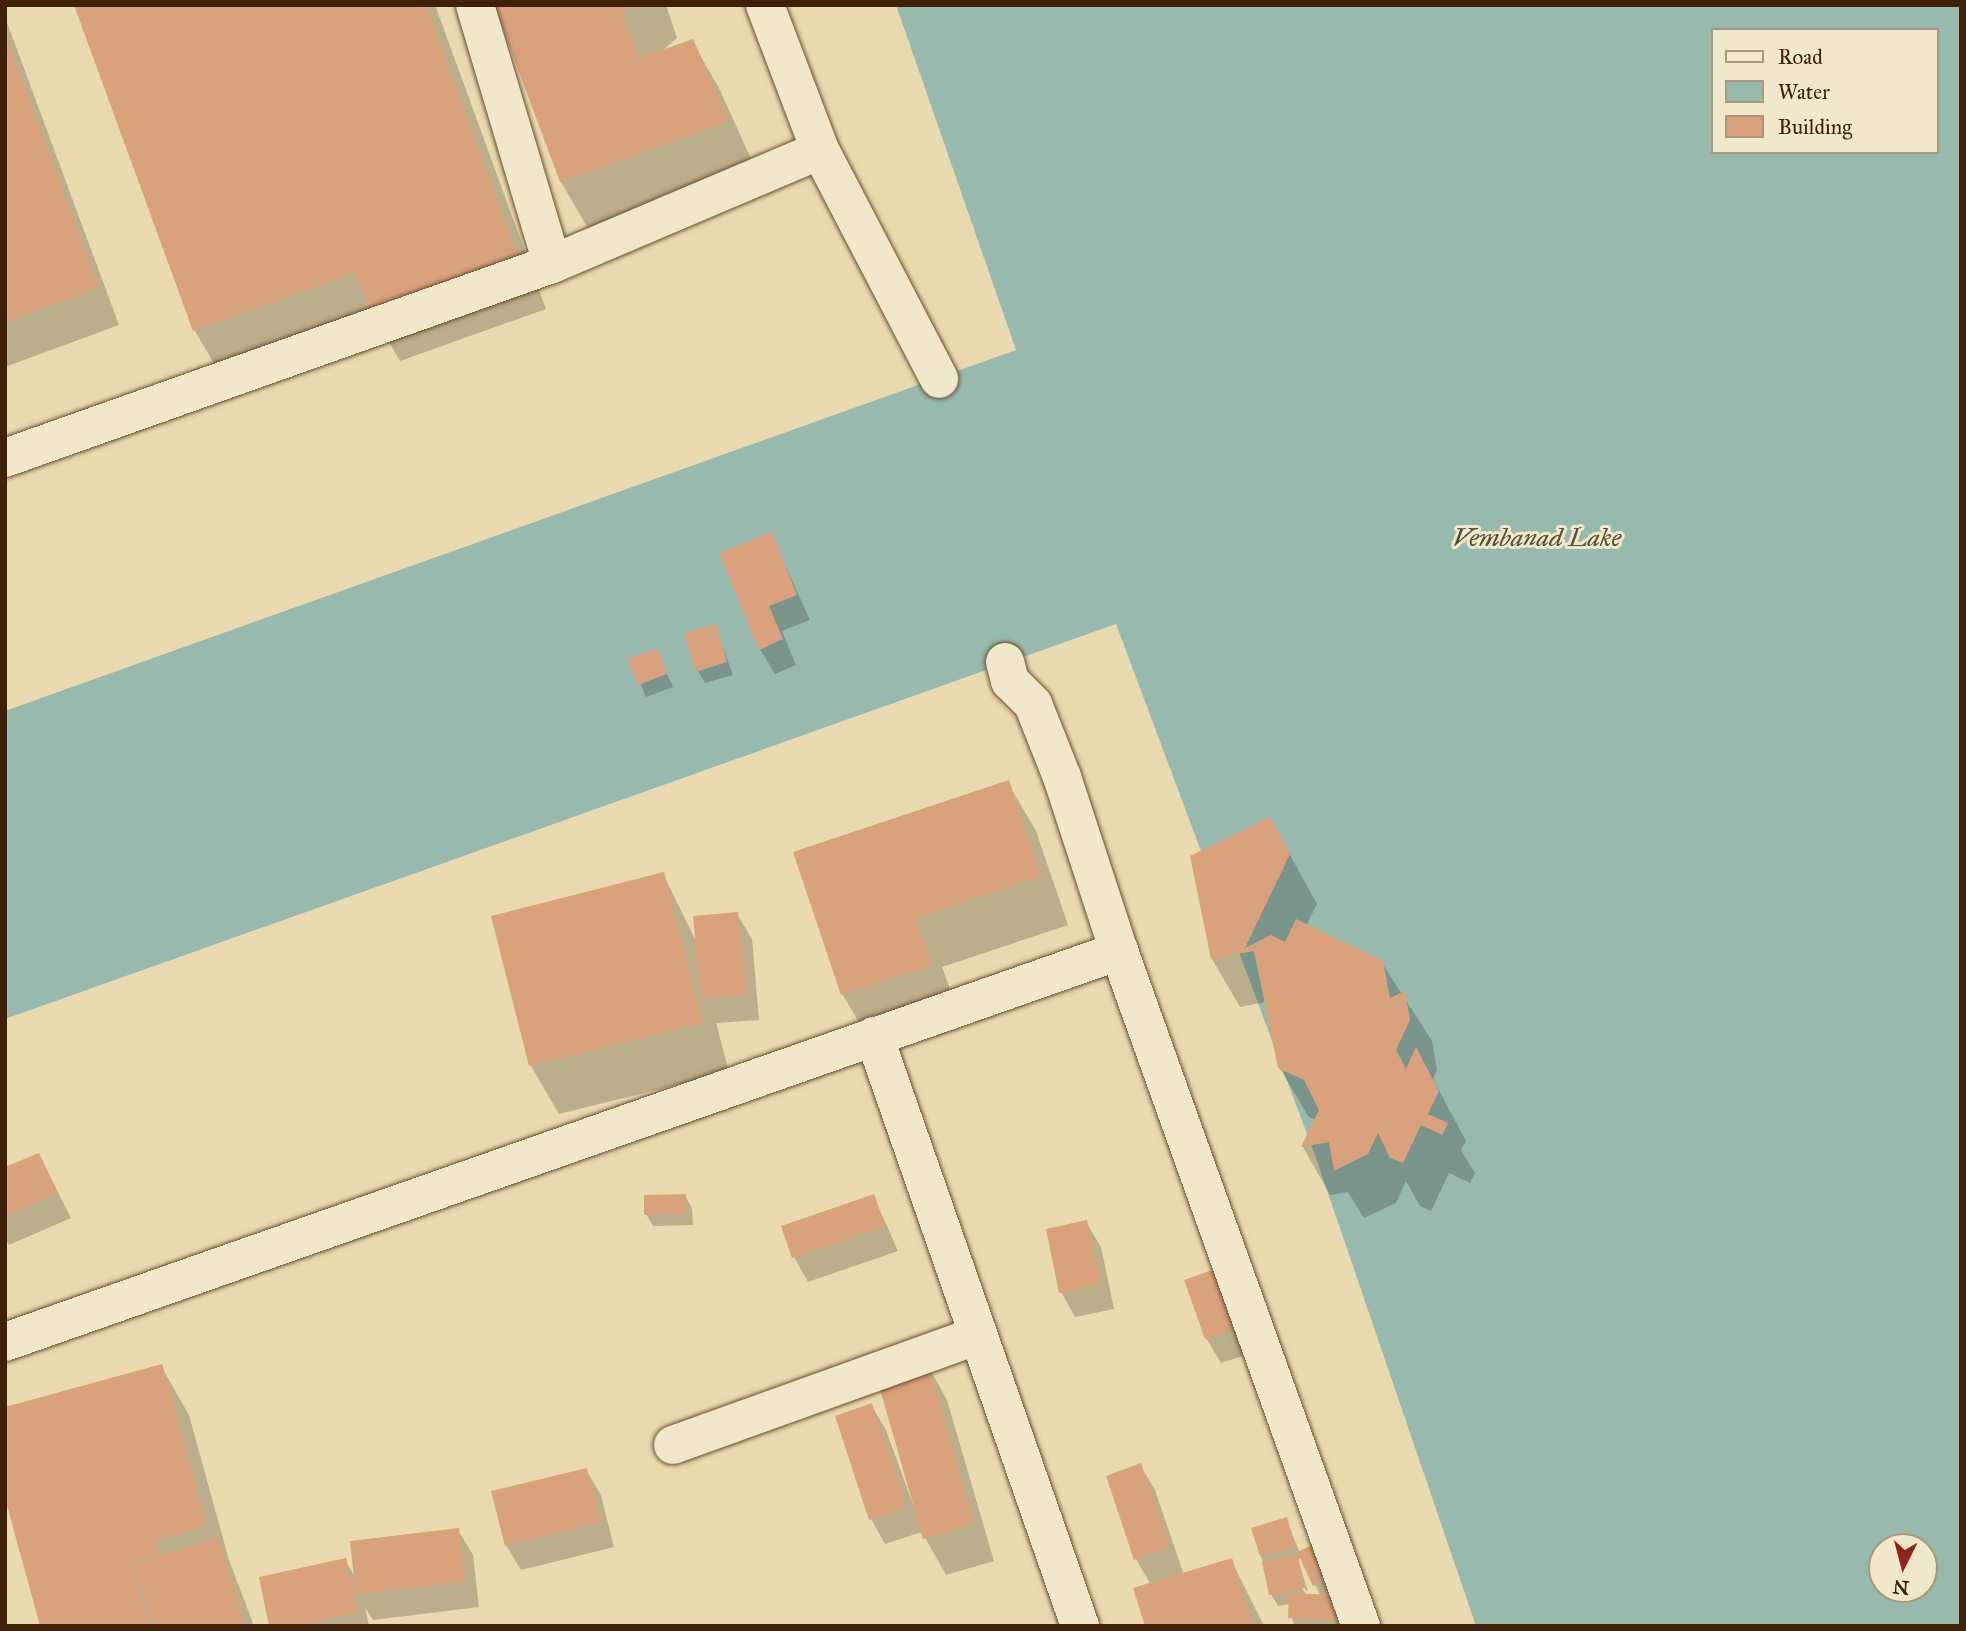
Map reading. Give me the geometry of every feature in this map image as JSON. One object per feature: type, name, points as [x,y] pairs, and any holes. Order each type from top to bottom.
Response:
[{"type":"lane","points":[[475,5],[552,264]]},
{"type":"lane","points":[[765,5],[820,150],[939,379]]},
{"type":"lane","points":[[5,458],[552,264],[820,150]]},
{"type":"lane","points":[[1005,662],[1010,681],[1033,704],[1062,777],[1119,951],[1361,1626]]},
{"type":"lane","points":[[5,1342],[1119,951]]},
{"type":"lane","points":[[874,1036],[1080,1626]]},
{"type":"lane","points":[[673,1445],[978,1335]]},
{"type":"water","name":"Vembanad Lake","points":[[896,5],[1961,5],[1961,1626],[1476,1626],[1316,1158],[1116,624],[5,1019],[5,711],[1016,350]]},
{"type":"building","points":[[74,5],[426,5],[519,260],[371,314],[356,272],[193,331]]},
{"type":"building","points":[[494,5],[631,5],[622,12],[639,58],[693,39],[729,121],[560,182]]},
{"type":"building","points":[[5,35],[99,288],[5,322]]},
{"type":"building","points":[[772,532],[797,595],[769,606],[783,639],[759,650],[719,553]]},
{"type":"building","points":[[716,624],[727,662],[696,672],[684,633]]},
{"type":"building","points":[[657,648],[667,674],[638,685],[627,659]]},
{"type":"building","points":[[1009,780],[1041,876],[916,918],[932,965],[841,995],[793,852]]},
{"type":"building","points":[[1270,817],[1290,854],[1245,948],[1271,935],[1285,942],[1296,919],[1383,961],[1390,998],[1405,991],[1410,1020],[1396,1050],[1406,1069],[1416,1047],[1439,1091],[1428,1114],[1448,1123],[1442,1135],[1421,1125],[1403,1163],[1390,1158],[1378,1133],[1368,1154],[1334,1171],[1329,1142],[1301,1147],[1319,1110],[1304,1080],[1278,1068],[1254,951],[1211,959],[1190,856]]},
{"type":"building","points":[[664,872],[702,1023],[529,1066],[491,916]]},
{"type":"building","points":[[738,912],[746,995],[701,999],[693,916]]},
{"type":"building","points":[[39,1153],[58,1193],[5,1216],[5,1167]]},
{"type":"building","points":[[686,1194],[687,1213],[644,1215],[644,1195]]},
{"type":"building","points":[[874,1194],[885,1226],[792,1258],[781,1226]]},
{"type":"building","points":[[1087,1220],[1101,1284],[1059,1293],[1046,1229]]},
{"type":"building","points":[[1221,1267],[1242,1327],[1205,1339],[1184,1280]]},
{"type":"building","points":[[927,1360],[974,1524],[923,1539],[876,1375]]},
{"type":"building","points":[[162,1364],[207,1526],[156,1540],[159,1554],[132,1561],[150,1626],[40,1626],[5,1498],[5,1407]]},
{"type":"building","points":[[872,1403],[906,1507],[869,1520],[835,1416]]},
{"type":"building","points":[[1141,1463],[1170,1547],[1134,1560],[1106,1476]]},
{"type":"building","points":[[587,1468],[601,1522],[505,1546],[491,1491]]},
{"type":"building","points":[[1287,1517],[1295,1546],[1260,1556],[1251,1528]]},
{"type":"building","points":[[459,1528],[465,1582],[356,1595],[350,1541]]},
{"type":"building","points":[[219,1538],[245,1626],[153,1626],[134,1563]]},
{"type":"building","points":[[1319,1542],[1335,1575],[1313,1586],[1297,1552]]},
{"type":"building","points":[[1298,1555],[1304,1588],[1269,1595],[1262,1562]]},
{"type":"building","points":[[346,1558],[358,1612],[296,1626],[269,1626],[259,1577]]},
{"type":"building","points":[[1232,1558],[1253,1626],[1145,1626],[1133,1588]]},
{"type":"building","points":[[1289,1593],[1335,1595],[1334,1621],[1288,1618]]}]
